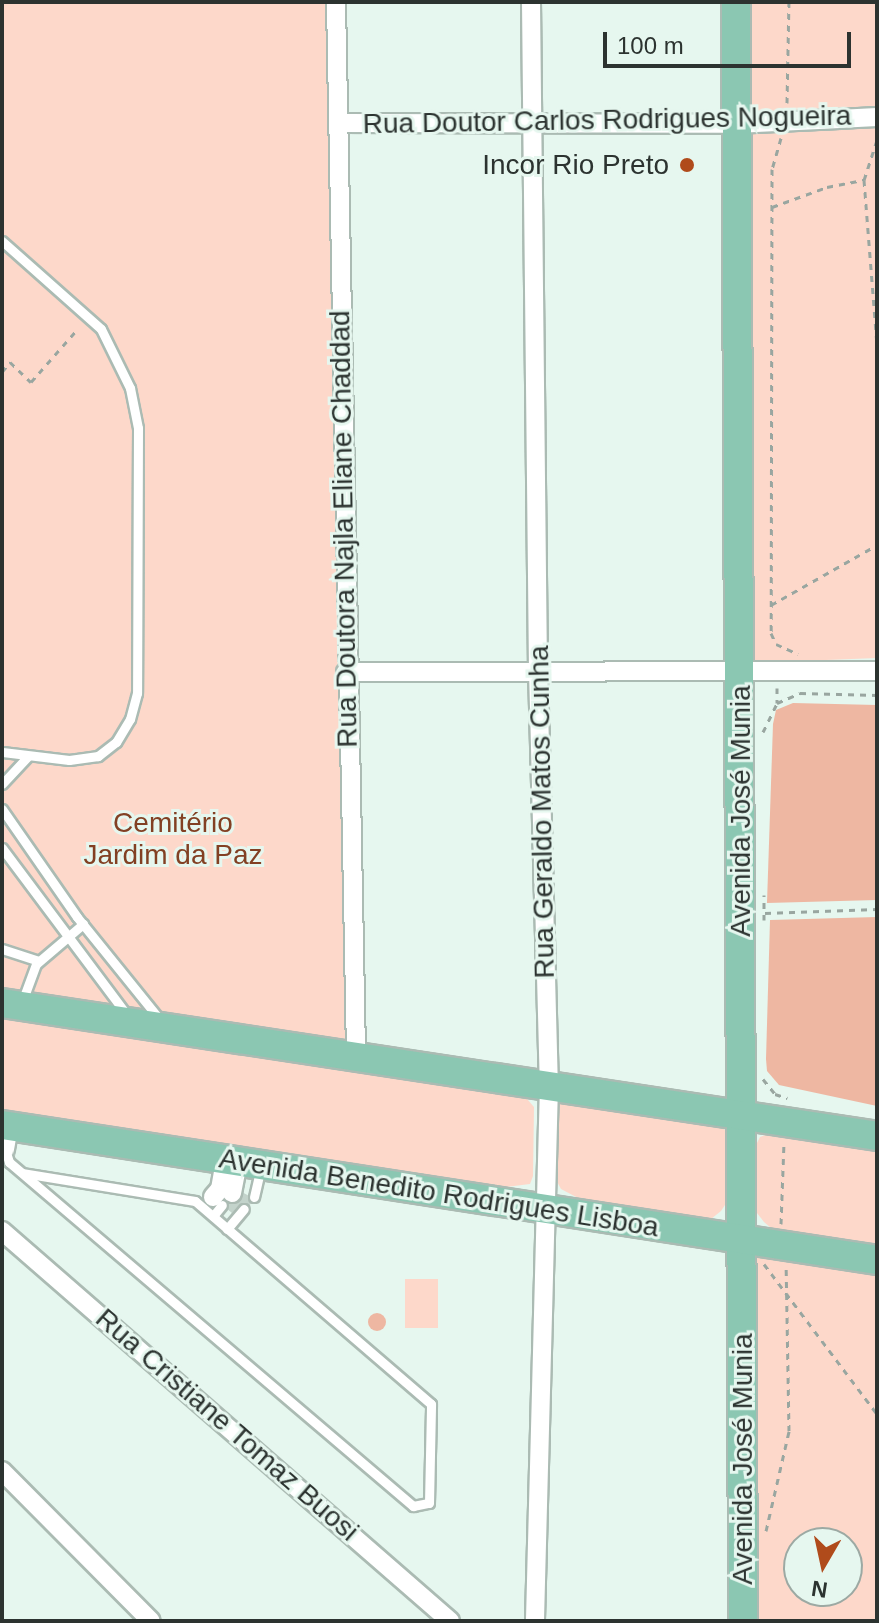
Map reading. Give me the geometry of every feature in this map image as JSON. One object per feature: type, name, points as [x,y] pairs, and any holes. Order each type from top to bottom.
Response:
[{"type":"main road","name":"Avenida José Munia","points":[[736,2],[743,1621]]},
{"type":"main road","points":[[12,1004],[742,1114],[786,1105],[877,1136]]},
{"type":"main road","name":"Avenida Benedito Rodrigues Lisboa","points":[[5,1134],[241,1163],[742,1239],[781,1251],[877,1260]]},
{"type":"street","name":"Rua Doutora Najla Eliane Chaddad","points":[[336,2],[346,672],[356,1057]]},
{"type":"street","name":"Rua Geraldo Matos Cunha","points":[[531,2],[538,670],[549,1085],[535,1621]]},
{"type":"street","name":"Rua Doutor Carlos Rodrigues Nogueira","points":[[338,123],[735,124],[877,117]]},
{"type":"street","points":[[346,672],[538,670],[741,675],[877,671]]},
{"type":"street","points":[[217,1204],[220,1189],[241,1163]]},
{"type":"street","name":"Rua Cristiane Tomaz Buosi","points":[[2,1231],[450,1621]]},
{"type":"street","points":[[2,1471],[151,1621]]},
{"type":"lane","points":[[2,241],[101,329],[130,388],[138,428],[137,693],[130,719],[98,756],[69,760],[2,752]]},
{"type":"lane","points":[[2,784],[28,756]]},
{"type":"lane","points":[[2,809],[83,924],[166,1027]]},
{"type":"lane","points":[[2,848],[133,1023]]},
{"type":"lane","points":[[12,1004],[38,961],[83,924]]},
{"type":"lane","points":[[2,949],[38,961]]},
{"type":"lane","points":[[5,1134],[5,1157],[23,1173],[50,1197],[413,1506],[427,1505],[431,1404],[227,1229],[217,1204],[23,1173]]},
{"type":"lane","points":[[241,1163],[254,1197]]},
{"type":"lane","points":[[50,1197],[48,1186],[57,1179]]},
{"type":"lane","points":[[227,1229],[244,1209]]},
{"type":"path","points":[[789,2],[784,121],[772,169],[771,605],[776,644],[805,656]]},
{"type":"path","points":[[877,140],[864,180],[877,347]]},
{"type":"path","points":[[772,207],[827,187],[864,180]]},
{"type":"path","points":[[2,372],[10,362],[31,382],[75,332]]},
{"type":"path","points":[[771,605],[877,545]]},
{"type":"path","points":[[762,734],[770,712],[787,698],[877,695]]},
{"type":"path","points":[[764,883],[764,928]]},
{"type":"path","points":[[764,913],[877,909]]},
{"type":"path","points":[[761,1075],[786,1105],[781,1251],[789,1275],[789,1431],[763,1542]]},
{"type":"path","points":[[781,1251],[763,1262],[877,1414]]},
{"type":"green space","name":"Cemitério Jardim da Paz","points":[[2,2],[327,2],[349,1040],[2,989]]},
{"type":"green space","points":[[746,2],[877,2],[877,108],[742,113]]},
{"type":"green space","points":[[877,123],[877,658],[748,663],[742,129]]},
{"type":"green space","points":[[2,1010],[521,1092],[534,1107],[533,1176],[530,1184],[506,1187],[2,1109]]},
{"type":"green space","points":[[564,1097],[710,1116],[727,1132],[727,1202],[721,1211],[711,1219],[580,1199],[561,1189],[554,1176],[554,1110]]},
{"type":"green space","points":[[779,1130],[877,1145],[877,1246],[771,1228],[764,1222],[757,1213],[756,1145],[760,1137]]},
{"type":"green space","points":[[753,1249],[877,1268],[877,1621],[759,1621]]},
{"type":"green space","points":[[405,1279],[438,1279],[438,1328],[405,1328]]},
{"type":"shaded area","points":[[793,703],[877,705],[877,900],[767,903],[773,724],[776,710]]},
{"type":"shaded area","points":[[877,917],[877,1106],[779,1085],[767,1071],[766,1059],[770,920]]},
{"type":"shaded area","points":[[377,1313],[386,1322],[377,1331],[368,1322]]},
{"type":"building","points":[[236,1189],[255,1199],[245,1210],[239,1205],[232,1213],[215,1199]]},
{"type":"place","name":"Incor Rio Preto","points":[[687,165]]}]
